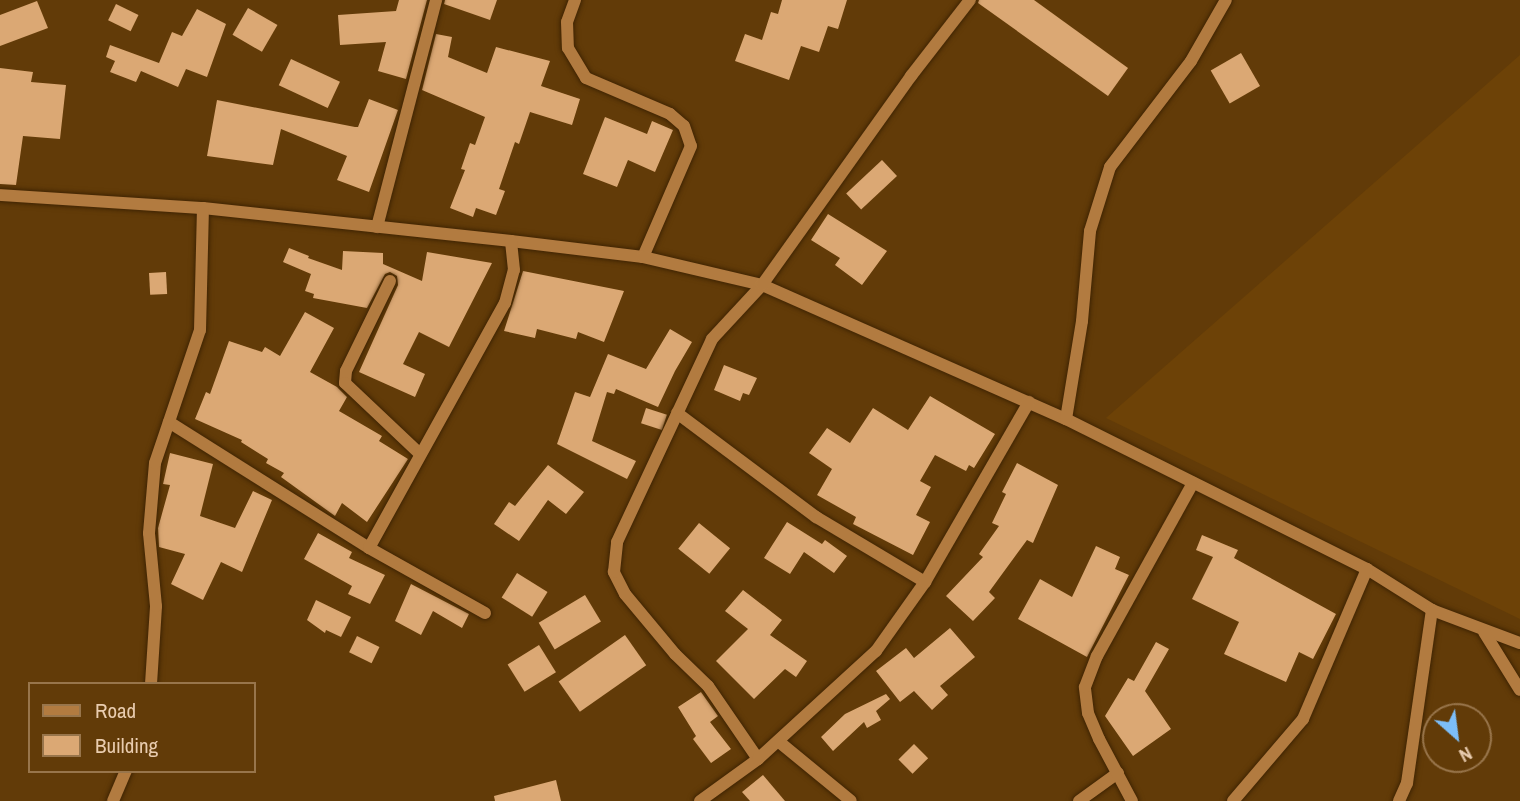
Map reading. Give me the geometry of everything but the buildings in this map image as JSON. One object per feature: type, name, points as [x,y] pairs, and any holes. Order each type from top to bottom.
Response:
[{"type":"street","points":[[377,227],[436,0]]},
{"type":"street","points":[[575,0],[567,22],[568,48],[586,78],[670,114],[684,126],[691,146],[643,257]]},
{"type":"street","points":[[758,760],[708,686],[675,654],[625,594],[614,572],[617,542],[712,339],[762,285],[911,76],[970,0]]},
{"type":"street","points":[[1066,419],[1082,321],[1090,231],[1110,167],[1191,61],[1226,0]]},
{"type":"street","points":[[0,195],[203,208],[511,241],[643,257],[762,285],[1066,419],[1367,569],[1432,610],[1484,632],[1520,643]]},
{"type":"street","points":[[151,682],[156,606],[149,533],[155,463],[200,330],[203,208]]},
{"type":"street","points":[[369,548],[419,453],[505,303],[514,270],[511,241]]},
{"type":"street","points":[[390,281],[346,371],[345,383],[419,453]]},
{"type":"street","points":[[700,801],[758,760],[876,651],[925,582],[1029,402]]},
{"type":"street","points":[[677,413],[816,517],[925,582]]},
{"type":"street","points":[[169,422],[369,548],[485,613]]},
{"type":"street","points":[[1132,801],[1088,713],[1085,687],[1097,656],[1193,483]]},
{"type":"street","points":[[1233,801],[1303,719],[1367,569]]},
{"type":"street","points":[[1399,801],[1407,783],[1432,610]]},
{"type":"street","points":[[1484,632],[1520,690]]},
{"type":"street","points":[[778,741],[851,801]]},
{"type":"street","points":[[113,801],[126,773]]},
{"type":"street","points":[[1079,801],[1118,773]]},
{"type":"shaded area","points":[[1520,55],[1520,619],[1106,418]]}]
